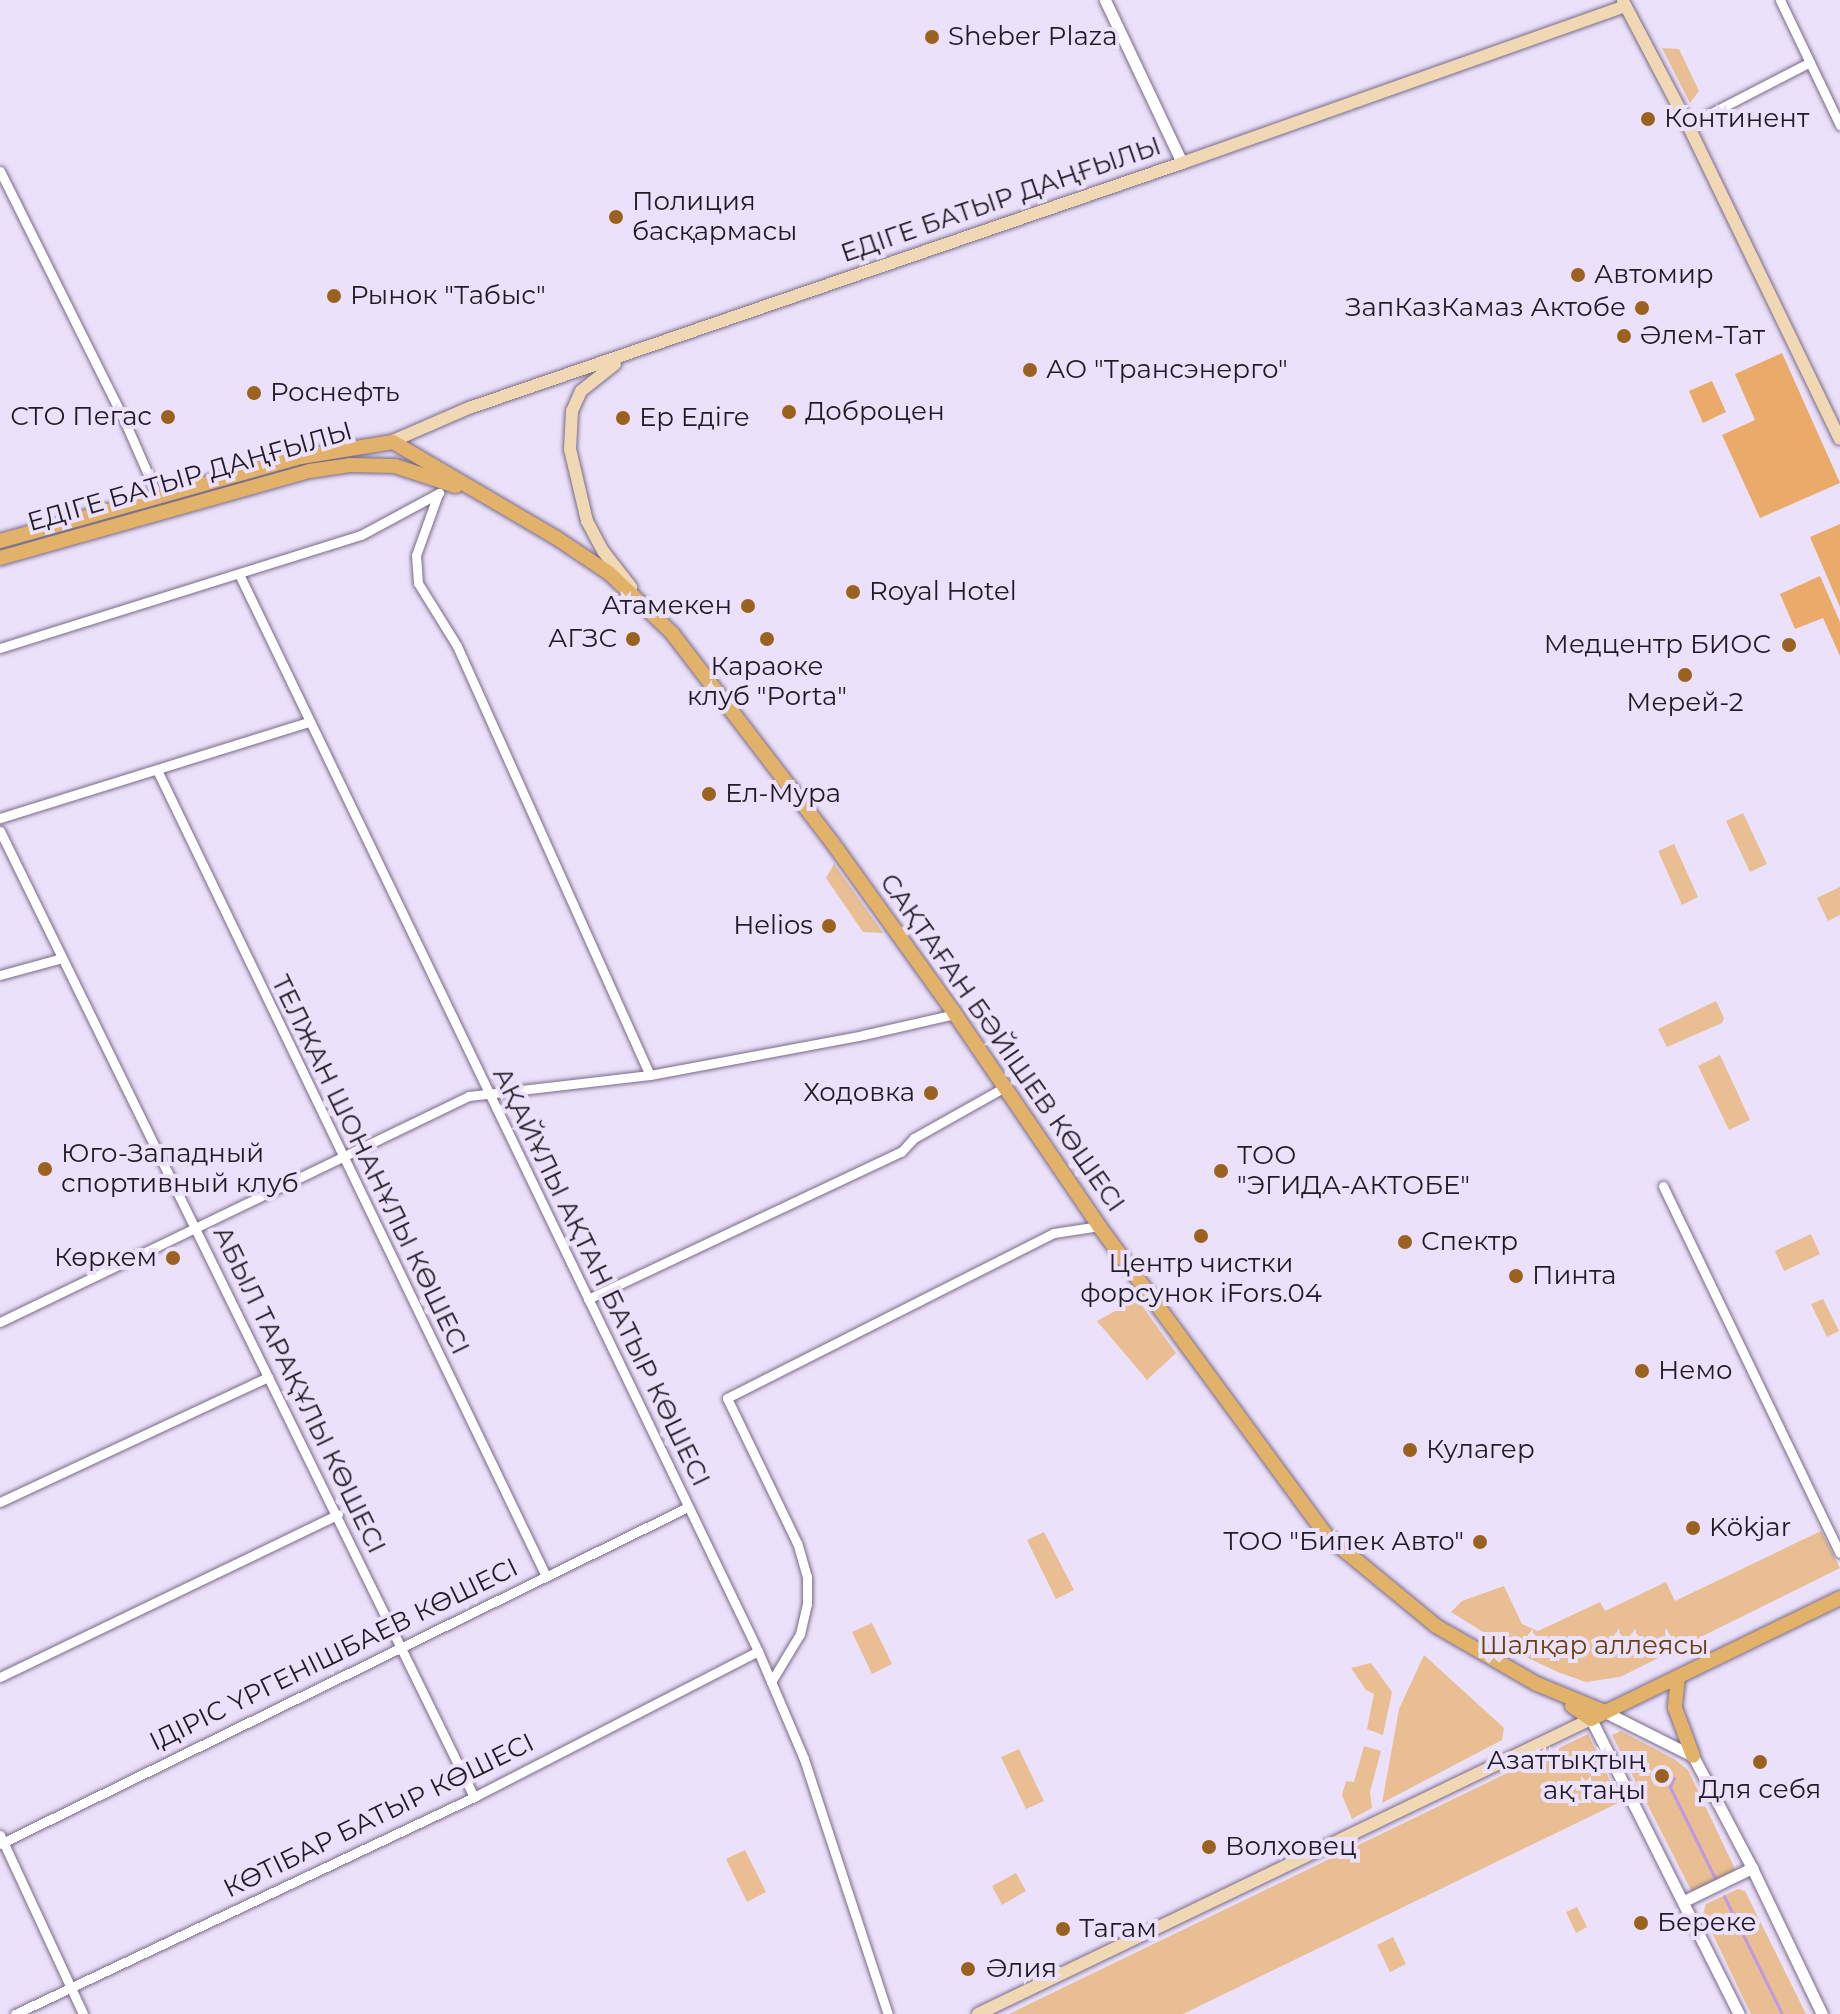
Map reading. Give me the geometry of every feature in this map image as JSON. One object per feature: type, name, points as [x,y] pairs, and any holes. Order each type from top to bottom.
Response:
[{"type":"main road","name":"ЕДІГЕ БАТЫР ДАҢҒЫЛЫ","points":[[0,558],[310,471],[393,442],[469,408],[1182,163],[1628,2]]},
{"type":"main road","points":[[1628,2],[1840,439]]},
{"type":"main road","points":[[635,352],[604,370],[581,391],[572,411],[570,449],[587,521],[603,551],[643,602]]},
{"type":"main road","name":"ЕДІГЕ БАТЫР ДАҢҒЫЛЫ","points":[[0,541],[330,450],[393,442]]},
{"type":"main road","name":"САҚТАҒАН БӘЙІШЕВ КӨШЕСІ","points":[[393,442],[609,573],[643,602],[709,680],[832,842],[955,1014],[1099,1226],[1327,1536],[1429,1621],[1598,1716]]},
{"type":"main road","points":[[310,471],[350,465],[384,465],[484,495]]},
{"type":"main road","points":[[978,2014],[1840,1598]]},
{"type":"main road","points":[[1678,1677],[1675,1708],[1693,1756]]},
{"type":"street","points":[[1105,0],[1182,163]]},
{"type":"street","points":[[1780,0],[1840,125]]},
{"type":"street","points":[[1688,125],[1810,62]]},
{"type":"street","points":[[0,171],[125,422],[158,497]]},
{"type":"street","points":[[0,648],[361,535],[451,484]]},
{"type":"street","points":[[438,494],[416,555],[418,583],[457,646],[650,1075]]},
{"type":"street","name":"АҚАЙҰЛЫ АҚТАН БАТЫР КӨШЕСІ","points":[[239,574],[758,1651],[804,1759],[888,2014]]},
{"type":"street","points":[[0,818],[158,772],[308,722]]},
{"type":"street","name":"ТЕЛЖАН ШОНАНҰЛЫ КӨШЕСІ","points":[[158,772],[340,1155],[546,1576]]},
{"type":"street","name":"АБЫЛ ТАРАҚҰЛЫ КӨШЕСІ","points":[[0,831],[338,1514],[474,1797]]},
{"type":"street","points":[[0,975],[62,958]]},
{"type":"street","points":[[0,1322],[340,1155],[469,1096],[650,1075],[863,1035],[955,1014]]},
{"type":"street","points":[[588,1299],[901,1152],[914,1138],[1005,1087]]},
{"type":"street","points":[[1663,1186],[1840,1553]]},
{"type":"street","points":[[771,1682],[800,1634],[807,1604],[807,1577],[797,1543],[727,1398],[1054,1233],[1099,1226]]},
{"type":"street","points":[[0,1502],[268,1377]]},
{"type":"street","name":"ІДІРІС ҮРГЕНІШБАЕВ КӨШЕСІ","points":[[1,1840],[688,1507]]},
{"type":"street","points":[[0,1677],[338,1514]]},
{"type":"street","name":"КӨТІБАР БАТЫР КӨШЕСІ","points":[[15,2014],[474,1797],[758,1651]]},
{"type":"street","points":[[1598,1716],[1693,1756],[1752,1868],[1822,2014]]},
{"type":"street","points":[[1598,1716],[1739,2014]]},
{"type":"street","points":[[1,1840],[83,2014]]},
{"type":"street","points":[[1684,1901],[1752,1868]]},
{"type":"green space","points":[[1662,48],[1679,49],[1699,91],[1690,103]]},
{"type":"green space","points":[[1743,813],[1767,864],[1750,872],[1726,821]]},
{"type":"green space","points":[[1674,844],[1698,897],[1682,905],[1658,851]]},
{"type":"green space","points":[[834,864],[883,933],[863,932],[826,878]]},
{"type":"green space","points":[[1840,887],[1840,915],[1828,921],[1817,898]]},
{"type":"green space","points":[[1716,1001],[1724,1018],[1722,1023],[1667,1047],[1658,1029]]},
{"type":"green space","points":[[1720,1055],[1750,1120],[1729,1130],[1698,1066]]},
{"type":"green space","points":[[1811,1234],[1820,1254],[1784,1271],[1775,1251]]},
{"type":"green space","points":[[1137,1299],[1176,1353],[1147,1380],[1097,1321]]},
{"type":"green space","points":[[1823,1299],[1839,1331],[1827,1337],[1811,1304]]},
{"type":"green space","name":"Шалқар аллеясы","points":[[1821,1531],[1840,1568],[1620,1677],[1586,1682],[1560,1673],[1515,1652],[1451,1612],[1462,1601],[1504,1586],[1522,1624],[1538,1631],[1600,1602],[1605,1611],[1666,1582],[1675,1601]]},
{"type":"green space","points":[[1044,1532],[1074,1590],[1056,1599],[1027,1540]]},
{"type":"green space","points":[[872,1623],[892,1664],[872,1674],[852,1632]]},
{"type":"green space","points":[[1424,1655],[1504,1728],[1502,1740],[1382,1803],[1399,1709]]},
{"type":"green space","points":[[1371,1663],[1392,1692],[1383,1735],[1367,1729],[1374,1694],[1366,1690],[1351,1668]]},
{"type":"green space","points":[[1621,1731],[1674,1759],[1688,1770],[1736,1871],[1692,1892],[1612,1735]]},
{"type":"green space","points":[[1588,1734],[1620,1802],[1183,2014],[1009,2014]]},
{"type":"green space","points":[[1364,1746],[1381,1751],[1370,1792],[1372,1808],[1352,1819],[1342,1795],[1346,1781],[1354,1782]]},
{"type":"green space","points":[[1019,1749],[1044,1801],[1026,1809],[1001,1757]]},
{"type":"green space","points":[[745,1850],[766,1892],[747,1902],[726,1859]]},
{"type":"green space","points":[[1016,1873],[1026,1891],[1002,1905],[992,1886]]},
{"type":"green space","points":[[1738,1889],[1745,1891],[1806,2014],[1751,2014],[1703,1914],[1706,1904]]},
{"type":"green space","points":[[1577,1907],[1587,1927],[1576,1933],[1566,1912]]},
{"type":"green space","points":[[1393,1937],[1406,1964],[1390,1972],[1377,1945]]},
{"type":"shaded area","points":[[1782,353],[1840,483],[1760,518],[1722,435],[1755,420],[1735,374]]},
{"type":"shaded area","points":[[1712,381],[1726,412],[1703,423],[1689,391]]},
{"type":"shaded area","points":[[1840,524],[1840,607],[1810,537]]},
{"type":"shaded area","points":[[1820,576],[1840,622],[1840,656],[1823,618],[1795,629],[1780,594]]},
{"type":"waterway","points":[[1674,1778],[1670,1787],[1717,1882]]},
{"type":"waterway","points":[[1724,1896],[1782,2014]]},
{"type":"place","name":"Sheber Plaza","points":[[932,37]]},
{"type":"place","name":"Континент","points":[[1648,119]]},
{"type":"place","name":"Полиция басқармасы","points":[[616,217]]},
{"type":"place","name":"Автомир","points":[[1578,275]]},
{"type":"place","name":"Рынок \"Табыс\"","points":[[334,296]]},
{"type":"place","name":"ЗапКазКамаз Актобе","points":[[1642,308]]},
{"type":"place","name":"Әлем-Тат","points":[[1624,336]]},
{"type":"place","name":"АО \"Трансэнерго\"","points":[[1030,370]]},
{"type":"place","name":"Роснефть","points":[[254,393]]},
{"type":"place","name":"Доброцен","points":[[789,412]]},
{"type":"place","name":"СТО Пегас","points":[[168,417]]},
{"type":"place","name":"Ер Едіге","points":[[623,418]]},
{"type":"place","name":"Royal Hotel","points":[[853,592]]},
{"type":"place","name":"Атамекен","points":[[748,606]]},
{"type":"place","name":"АГЗС","points":[[633,639]]},
{"type":"place","name":"Караоке клуб \"Porta\"","points":[[767,639]]},
{"type":"place","name":"Медцентр БИОС","points":[[1789,645]]},
{"type":"place","name":"Мерей-2","points":[[1685,675]]},
{"type":"place","name":"Ел-Мура","points":[[709,794]]},
{"type":"place","name":"Helios","points":[[829,926]]},
{"type":"place","name":"Ходовка","points":[[931,1093]]},
{"type":"place","name":"Юго-Западный спортивный клуб","points":[[45,1169]]},
{"type":"place","name":"ТОО \"ЭГИДА-АКТОБЕ\"","points":[[1221,1171]]},
{"type":"place","name":"Центр чистки форсунок iFors.04","points":[[1201,1236]]},
{"type":"place","name":"Спектр","points":[[1405,1242]]},
{"type":"place","name":"Көркем","points":[[173,1258]]},
{"type":"place","name":"Пинта","points":[[1516,1276]]},
{"type":"place","name":"Немо","points":[[1642,1371]]},
{"type":"place","name":"Кулагер","points":[[1410,1450]]},
{"type":"place","name":"Kökjar","points":[[1693,1528]]},
{"type":"place","name":"ТОО \"Бипек Авто\"","points":[[1480,1542]]},
{"type":"place","name":"Для себя","points":[[1760,1762]]},
{"type":"place","name":"Азаттықтың ақ таңы","points":[[1662,1776]]},
{"type":"place","name":"Волховец","points":[[1209,1847]]},
{"type":"place","name":"Береке","points":[[1641,1923]]},
{"type":"place","name":"Тагам","points":[[1063,1929]]},
{"type":"place","name":"Әлия","points":[[968,1969]]}]
